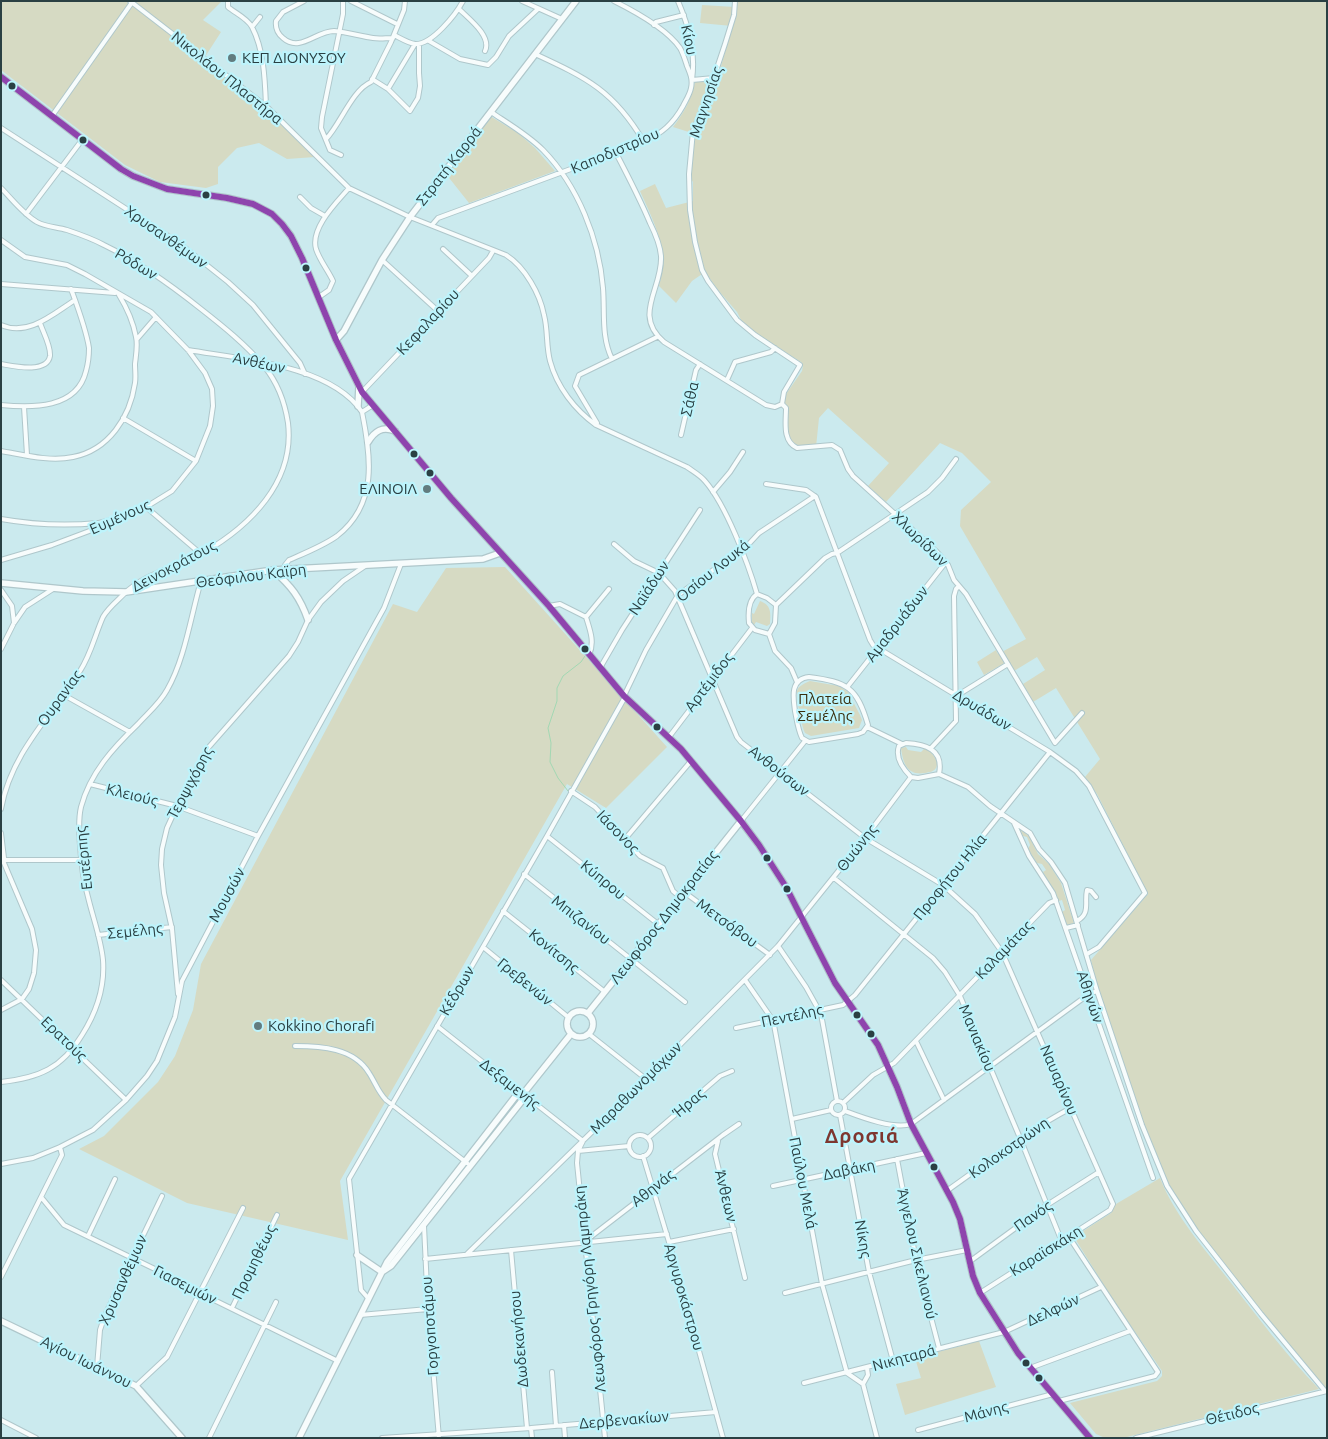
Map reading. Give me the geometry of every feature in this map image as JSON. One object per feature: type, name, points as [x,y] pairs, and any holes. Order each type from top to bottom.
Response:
[{"type":"street","points":[[228,1],[228,7],[246,20],[252,27],[262,61],[266,106]]},
{"type":"street","points":[[304,1],[279,15],[275,25],[280,36],[296,44],[321,34],[339,32],[374,38],[393,37],[417,44],[429,41],[459,9],[464,1]]},
{"type":"street","points":[[341,155],[330,150],[321,128],[344,1]]},
{"type":"street","points":[[351,1],[397,24]]},
{"type":"street","points":[[326,139],[348,104],[372,79],[393,37],[404,10],[405,1]]},
{"type":"street","points":[[522,1],[562,18]]},
{"type":"street","name":"Στρατή Καρρά","points":[[336,340],[344,331],[382,260],[410,217],[576,1]]},
{"type":"street","points":[[614,1],[654,25],[671,38],[680,48],[692,80],[714,78]]},
{"type":"street","name":"Κίου","points":[[678,1],[684,15],[693,49],[694,65],[692,80]]},
{"type":"street","name":"Μαγνησίας","points":[[735,1],[732,21],[708,98],[695,126],[689,164],[690,210],[695,242],[705,276],[734,316],[755,335],[800,363],[800,368],[784,392],[782,404]]},
{"type":"street","points":[[52,116],[132,2]]},
{"type":"street","name":"Νικολάου Πλαστήρα","points":[[132,2],[266,106],[349,188],[410,217],[512,259],[534,288],[545,316],[547,347],[551,363],[560,383],[577,409],[596,425],[698,474],[713,492],[722,507],[750,571],[757,594]]},
{"type":"street","points":[[459,9],[486,38],[488,46],[485,51]]},
{"type":"street","points":[[429,41],[460,59],[488,65],[496,57],[509,36],[538,9]]},
{"type":"street","points":[[654,25],[656,22],[684,15]]},
{"type":"street","points":[[252,27],[260,17]]},
{"type":"street","points":[[372,79],[388,90],[410,111],[418,98],[420,86],[417,44]]},
{"type":"street","points":[[388,90],[417,44]]},
{"type":"street","points":[[535,54],[578,74],[614,100],[627,114],[644,142]]},
{"type":"street","points":[[1,78],[125,172],[154,185],[172,190],[241,200],[263,208],[282,224],[290,236],[360,390],[500,553],[549,606],[600,668],[625,696],[691,761],[741,821],[771,862],[835,983],[868,1029],[888,1066],[911,1124],[948,1190],[960,1219],[969,1262],[980,1293],[1004,1332],[1030,1368],[1090,1438]]},
{"type":"street","name":"Καποδιστρίου","points":[[432,225],[438,218],[616,153],[659,134],[672,123],[688,95],[692,80]]},
{"type":"street","points":[[491,112],[542,150],[561,173],[576,196],[597,253],[603,288],[604,335],[606,349],[612,359]]},
{"type":"street","name":"Χρυσανθέμων","points":[[1,128],[179,243],[228,282],[253,305],[300,363],[305,374]]},
{"type":"street","points":[[26,214],[82,140]]},
{"type":"street","points":[[616,153],[636,190],[658,241],[661,255],[660,272],[649,309],[653,329],[657,337],[771,407],[782,404]]},
{"type":"street","name":"Ρόδων","points":[[1,188],[36,222],[67,230],[104,244],[176,289],[235,336],[259,362]]},
{"type":"street","points":[[319,298],[329,290],[332,281],[316,248],[317,234],[325,216],[349,188]]},
{"type":"street","points":[[300,197],[311,208],[325,216]]},
{"type":"street","points":[[1,240],[25,257],[66,265],[145,308],[188,350]]},
{"type":"street","points":[[443,249],[472,276]]},
{"type":"street","name":"Κεφαλαρίου","points":[[360,390],[472,276],[494,251]]},
{"type":"street","points":[[382,260],[438,311]]},
{"type":"street","points":[[1,284],[117,293]]},
{"type":"street","points":[[1,405],[24,407],[47,405],[66,399],[78,390],[84,379],[89,349],[71,289]]},
{"type":"street","points":[[1,451],[59,459],[75,457],[96,448],[107,440],[124,418],[136,381],[137,339],[131,317],[117,293]]},
{"type":"street","points":[[1,325],[27,328],[75,300]]},
{"type":"street","points":[[137,339],[156,317]]},
{"type":"street","points":[[1,364],[15,367],[40,367],[46,364],[50,358],[49,350],[40,322]]},
{"type":"street","points":[[596,425],[597,423],[575,386],[579,375],[657,337]]},
{"type":"street","points":[[727,380],[735,362],[771,352],[775,348]]},
{"type":"street","name":"Ανθέων","points":[[188,350],[259,362],[328,382],[358,406],[362,412]]},
{"type":"street","name":"Ευμένους","points":[[1,560],[52,545],[92,530],[99,523],[126,516],[146,507],[172,491],[196,461],[210,426],[213,406],[212,389],[205,373],[188,350]]},
{"type":"street","name":"Δεινοκράτους","points":[[126,592],[152,574],[201,554],[225,538],[256,512],[274,489],[283,471],[288,441],[286,413],[272,378],[259,362]]},
{"type":"street","name":"Σάθα","points":[[681,435],[696,370],[700,364]]},
{"type":"street","points":[[358,406],[360,390]]},
{"type":"street","name":"Χλωρίδων","points":[[782,404],[786,408],[786,434],[792,445],[797,448],[832,445],[837,447],[853,476],[946,562],[1055,743],[1082,713]]},
{"type":"street","points":[[284,570],[289,560],[336,537],[357,517],[367,489],[370,459],[362,412],[373,405]]},
{"type":"street","points":[[24,407],[27,455]]},
{"type":"street","points":[[124,418],[196,461]]},
{"type":"street","points":[[368,442],[372,435],[379,430],[388,428],[395,432]]},
{"type":"street","points":[[713,492],[730,472],[743,452]]},
{"type":"street","points":[[797,682],[790,668],[775,651],[769,634],[775,623],[776,605],[826,558],[837,553],[928,492],[942,478],[956,458]]},
{"type":"street","points":[[766,484],[806,490],[815,496]]},
{"type":"street","name":"Οσίου Λουκά","points":[[625,696],[646,650],[677,596],[748,546],[759,533],[815,496]]},
{"type":"street","name":"Δρυάδων","points":[[815,496],[819,502],[870,640],[878,648],[1050,752],[1076,771],[1089,786],[1145,893],[1099,947],[1087,954]]},
{"type":"street","points":[[146,507],[201,554]]},
{"type":"street","name":"Ναϊάδων","points":[[600,668],[700,510]]},
{"type":"street","points":[[1,519],[65,526],[99,523]]},
{"type":"street","name":"Ανθούσων","points":[[614,544],[634,561],[659,573],[668,582],[677,596],[737,737],[741,742],[865,838],[943,886],[974,914],[1002,952]]},
{"type":"street","name":"Θεόφιλου Καϊρη","points":[[1,583],[53,589],[126,592],[273,570],[483,559],[500,553]]},
{"type":"street","name":"Αμαδρυάδων","points":[[848,686],[946,562]]},
{"type":"street","name":"Μουσών","points":[[180,980],[384,608],[402,564]]},
{"type":"street","name":"Τερψιχόρης","points":[[126,1100],[147,1076],[157,1061],[175,1017],[179,998],[180,980],[172,928],[164,893],[161,865],[162,849],[167,828],[208,748],[289,656],[308,620],[321,602],[343,582],[365,566]]},
{"type":"street","points":[[273,570],[291,586],[302,603],[308,620]]},
{"type":"street","name":"Ευτέρπης","points":[[1,1082],[46,1072],[60,1063],[74,1049],[94,1015],[100,995],[103,960],[87,895],[81,860],[79,828],[81,807],[95,771],[106,756],[153,709],[167,690],[184,647],[201,582]]},
{"type":"street","points":[[931,748],[956,721],[954,596],[959,586]]},
{"type":"street","points":[[1,648],[25,607],[53,589]]},
{"type":"street","points":[[586,617],[609,589]]},
{"type":"street","points":[[1,590],[12,606],[14,624]]},
{"type":"street","name":"Ουρανίας","points":[[1,809],[10,776],[17,761],[90,655],[104,617],[109,609],[126,592]]},
{"type":"street","points":[[769,634],[752,628],[749,623],[748,611],[752,598],[757,594],[767,598],[776,605]]},
{"type":"street","points":[[549,606],[560,604],[586,617],[593,641],[589,655]]},
{"type":"street","name":"Αρτέμιδος","points":[[668,737],[752,628]]},
{"type":"street","points":[[956,694],[1008,664]]},
{"type":"street","points":[[809,677],[830,679],[848,686],[859,701],[867,727],[858,734],[805,741],[799,732],[792,695],[797,682],[809,677]]},
{"type":"street","points":[[62,694],[130,732]]},
{"type":"street","name":"Κέδρων","points":[[368,1298],[361,1290],[349,1179],[547,836],[625,696]]},
{"type":"street","points":[[867,727],[902,744],[915,744],[931,748],[939,761],[939,774],[918,778],[910,777],[904,770],[898,757],[898,748],[902,744]]},
{"type":"street","points":[[741,821],[805,741]]},
{"type":"street","name":"Προφήτου Ηλία","points":[[848,1002],[855,996],[1050,752]]},
{"type":"street","points":[[625,839],[691,761]]},
{"type":"street","name":"Αθηνών","points":[[939,774],[968,787],[990,806],[1014,823],[1024,827],[1030,833],[1039,850],[1051,862],[1063,880],[1078,923],[1096,989],[1142,1125],[1167,1186],[1196,1231],[1261,1314],[1326,1391]]},
{"type":"street","name":"Θυώνης","points":[[801,919],[910,777]]},
{"type":"street","name":"Κλειούς","points":[[90,784],[177,806],[258,836]]},
{"type":"street","name":"Ιάσονος","points":[[571,792],[595,807],[640,856],[663,868],[673,890],[682,894]]},
{"type":"street","name":"Λεωφόρος Δημοκρατίας","points":[[588,1013],[741,821]]},
{"type":"street","name":"Αθηνών","points":[[1014,823],[1029,856],[1050,886],[1056,900],[1153,1178]]},
{"type":"street","points":[[1,833],[3,861]]},
{"type":"street","name":"Κύπρου","points":[[547,836],[658,924]]},
{"type":"street","points":[[1,856],[32,928],[36,950],[34,974],[29,989],[22,999],[1,1010]]},
{"type":"street","points":[[3,861],[81,860]]},
{"type":"street","name":"Μπιζανίου","points":[[524,874],[685,1002]]},
{"type":"street","name":"Μανιακίου","points":[[834,878],[933,958],[945,972],[960,996],[1062,1242]]},
{"type":"street","points":[[1066,928],[1078,923],[1086,912],[1087,890],[1091,891],[1096,897]]},
{"type":"street","name":"Μετσόβου","points":[[682,894],[770,954]]},
{"type":"street","name":"Καλαμάτας","points":[[844,1103],[873,1075],[894,1063],[1049,903],[1056,900]]},
{"type":"street","name":"Κονίτσης","points":[[503,911],[605,992]]},
{"type":"street","name":"Μαραθωνομάχων","points":[[467,1254],[646,1080],[778,946],[801,919]]},
{"type":"street","name":"Σεμέλης","points":[[98,935],[172,928]]},
{"type":"street","name":"Μετσόβου","points":[[778,946],[796,971],[819,1010]]},
{"type":"street","name":"Γρεβενών","points":[[483,947],[568,1017]]},
{"type":"street","name":"Ναυαρίνου","points":[[1002,952],[1112,1200],[1112,1208]]},
{"type":"street","name":"Ερατούς","points":[[1,980],[126,1100]]},
{"type":"street","name":"Παύλου Μελά","points":[[745,980],[772,1019],[822,1284],[847,1373]]},
{"type":"street","points":[[845,1111],[888,1124],[900,1126],[911,1124],[1096,989]]},
{"type":"street","name":"Πεντέλης","points":[[736,1028],[843,1005],[848,1002]]},
{"type":"street","points":[[579,1010],[588,1013],[594,1023],[589,1034],[582,1037],[571,1034],[567,1026],[568,1017],[579,1010]]},
{"type":"street","points":[[819,1010],[837,1101]]},
{"type":"street","name":"Δεξαμενής","points":[[437,1026],[582,1142]]},
{"type":"street","points":[[382,1272],[391,1266],[471,1166],[521,1102],[523,1094],[571,1034]]},
{"type":"street","points":[[589,1034],[646,1080]]},
{"type":"street","points":[[916,1041],[944,1100]]},
{"type":"street","points":[[295,1046],[316,1046],[349,1054],[362,1063],[381,1095],[471,1166]]},
{"type":"street","name":"Ήρας","points":[[648,1138],[720,1076],[732,1071]]},
{"type":"street","points":[[299,1438],[386,1262],[515,1097],[523,1094]]},
{"type":"street","points":[[1,1164],[33,1158],[60,1147],[93,1130],[126,1100]]},
{"type":"street","points":[[837,1101],[844,1103],[845,1111]]},
{"type":"street","points":[[831,1110],[833,1103],[837,1101]]},
{"type":"street","name":"Κολοκοτρώνη","points":[[948,1190],[1020,1138],[1071,1108]]},
{"type":"street","points":[[792,1119],[831,1110]]},
{"type":"street","points":[[831,1110],[834,1114],[840,1115],[845,1111]]},
{"type":"street","name":"Νίκης","points":[[840,1115],[869,1272],[893,1361]]},
{"type":"street","points":[[723,1135],[739,1124]]},
{"type":"street","points":[[643,1135],[648,1138],[651,1148],[648,1154],[643,1156],[634,1154],[629,1146],[630,1140],[634,1136],[643,1135]]},
{"type":"street","name":"Αθηνάς","points":[[584,1242],[723,1135]]},
{"type":"street","name":"Άνθεων","points":[[723,1135],[717,1142],[715,1154],[745,1278]]},
{"type":"street","name":"Λεωφόρος Γρηγόρη Λαμπράκη","points":[[582,1142],[578,1151],[577,1163],[605,1438]]},
{"type":"street","points":[[578,1151],[629,1146]]},
{"type":"street","points":[[1,1277],[62,1154],[60,1147]]},
{"type":"street","name":"Δαβάκη","points":[[773,1186],[926,1153]]},
{"type":"street","name":"Αργυροκάστρου","points":[[643,1156],[667,1234],[723,1438]]},
{"type":"street","name":"Άγγελου Σικελιανού","points":[[897,1159],[916,1260],[939,1348]]},
{"type":"street","name":"Πανός","points":[[969,1262],[1047,1205],[1099,1172]]},
{"type":"street","points":[[88,1236],[115,1179]]},
{"type":"street","name":"Χρυσανθέμων","points":[[97,1367],[100,1330],[105,1315],[162,1196]]},
{"type":"street","name":"Γιασεμιών","points":[[41,1197],[64,1225],[132,1258],[199,1294],[208,1296],[338,1361]]},
{"type":"street","points":[[136,1386],[167,1357],[243,1208]]},
{"type":"street","name":"Καραϊσκάκη","points":[[980,1293],[1062,1242],[1112,1208]]},
{"type":"street","name":"Προμηθέως","points":[[232,1308],[277,1215]]},
{"type":"street","name":"Γοργοποτάμου","points":[[424,1215],[428,1310],[439,1435]]},
{"type":"street","points":[[669,1242],[734,1229]]},
{"type":"street","points":[[425,1259],[667,1234]]},
{"type":"street","points":[[1059,1401],[1158,1375],[1158,1372],[1069,1237]]},
{"type":"street","name":"Δωδεκανήσου","points":[[511,1250],[529,1428],[532,1438]]},
{"type":"street","points":[[785,1293],[916,1260],[967,1250]]},
{"type":"street","points":[[357,1255],[382,1272]]},
{"type":"street","name":"Δελφών","points":[[1004,1332],[1102,1287]]},
{"type":"street","points":[[210,1438],[276,1302]]},
{"type":"street","points":[[360,1315],[428,1310]]},
{"type":"street","name":"Αγίου Ιωάννου","points":[[1,1321],[136,1386],[182,1438]]},
{"type":"street","points":[[1030,1368],[1130,1331]]},
{"type":"street","name":"Νικηταρά","points":[[804,1383],[1004,1332]]},
{"type":"street","points":[[863,1384],[868,1375],[867,1368]]},
{"type":"street","points":[[552,1372],[556,1426]]},
{"type":"street","points":[[847,1373],[863,1384],[877,1438]]},
{"type":"street","name":"Θέτιδος","points":[[1136,1438],[1326,1391]]},
{"type":"street","name":"Μάνης","points":[[918,1430],[1053,1394]]},
{"type":"street","name":"Δερβενακίων","points":[[382,1438],[556,1426],[716,1412]]},
{"type":"street","points":[[1,1420],[36,1438]]},
{"type":"street","points":[[564,1425],[565,1438]]},
{"type":"green space","points":[[1,1],[222,1],[203,20],[221,32],[203,60],[263,107],[315,157],[287,159],[259,143],[237,148],[218,167],[218,184],[206,188],[160,182],[125,165],[1,70]]},
{"type":"green space","points":[[736,1],[1327,1],[1327,1388],[1324,1388],[1313,1376],[1195,1229],[1172,1192],[1150,1146],[1100,997],[1091,960],[1148,894],[1097,794],[1085,777],[1100,759],[1056,688],[1033,702],[1023,684],[1045,670],[1037,657],[1014,671],[1008,661],[984,675],[977,662],[996,650],[998,654],[1026,639],[960,526],[961,510],[991,482],[962,453],[940,443],[886,502],[868,486],[889,463],[828,408],[819,418],[816,447],[797,445],[790,439],[784,397],[802,371],[803,365],[801,362],[756,334],[741,320],[737,312],[705,272],[692,281],[676,303],[659,286],[662,273],[662,249],[655,226],[640,191],[655,184],[666,208],[693,201],[693,182],[690,177],[695,134],[673,127],[687,106],[695,82],[717,81],[732,26],[700,23],[702,5],[735,7]]},
{"type":"green space","points":[[490,116],[518,133],[535,148],[555,171],[469,203],[446,174]]},
{"type":"green space","points":[[505,567],[667,747],[606,808],[567,784],[340,1181],[348,1240],[187,1203],[79,1149],[104,1136],[158,1082],[175,1056],[193,1010],[201,964],[393,604],[417,612],[446,568]]},
{"type":"green space","points":[[760,601],[769,610],[770,624],[767,626],[756,622],[754,625],[752,624],[752,613],[754,614]]},
{"type":"green space","name":"Πλατεία Σεμέλης","points":[[810,681],[839,686],[848,692],[862,720],[859,728],[811,736],[805,733],[797,700],[797,691],[800,686]]},
{"type":"green space","points":[[906,747],[908,750],[921,752],[925,748],[927,749],[936,759],[937,765],[935,769],[930,772],[919,773],[910,770],[902,754],[901,748]]},
{"type":"green space","points":[[1020,829],[1029,836],[1038,854],[1049,864],[1061,883],[1074,923],[1067,925],[1062,912],[1065,910],[1062,900],[1059,901],[1043,872],[1046,870],[1042,864],[1037,863],[1028,849],[1030,845],[1027,837],[1023,836]]},
{"type":"green space","points":[[1160,1178],[1173,1205],[1199,1243],[1283,1349],[1319,1389],[1123,1438],[1105,1438],[1096,1434],[1070,1403],[1157,1381],[1162,1376],[1162,1371],[1115,1303],[1074,1237],[1111,1213],[1116,1204]]},
{"type":"green space","points":[[979,1341],[996,1387],[905,1415],[896,1384],[921,1378],[915,1358]]},
{"type":"waterway","points":[[568,791],[558,778],[550,762],[551,743],[548,728],[557,701],[557,688],[563,676],[581,662],[585,656]]},
{"type":"transit line","points":[[1,77],[121,169],[133,176],[167,189],[253,204],[272,214],[282,224],[291,236],[302,258],[336,340],[362,392],[451,498],[549,606],[624,696],[681,749],[759,845],[786,887],[835,983],[878,1045],[911,1124],[953,1202],[960,1219],[973,1276],[980,1293],[1018,1353],[1090,1438]]},
{"type":"place","name":"ΚΕΠ ΔΙΟΝΥΣΟΥ","points":[[232,58]]},
{"type":"place","name":"ΕΛΙΝΟΙΛ","points":[[427,489]]},
{"type":"place","name":"Kokkino Chorafi","points":[[258,1026]]},
{"type":"district","name":"Δροσιά","points":[[862,1136]]}]
